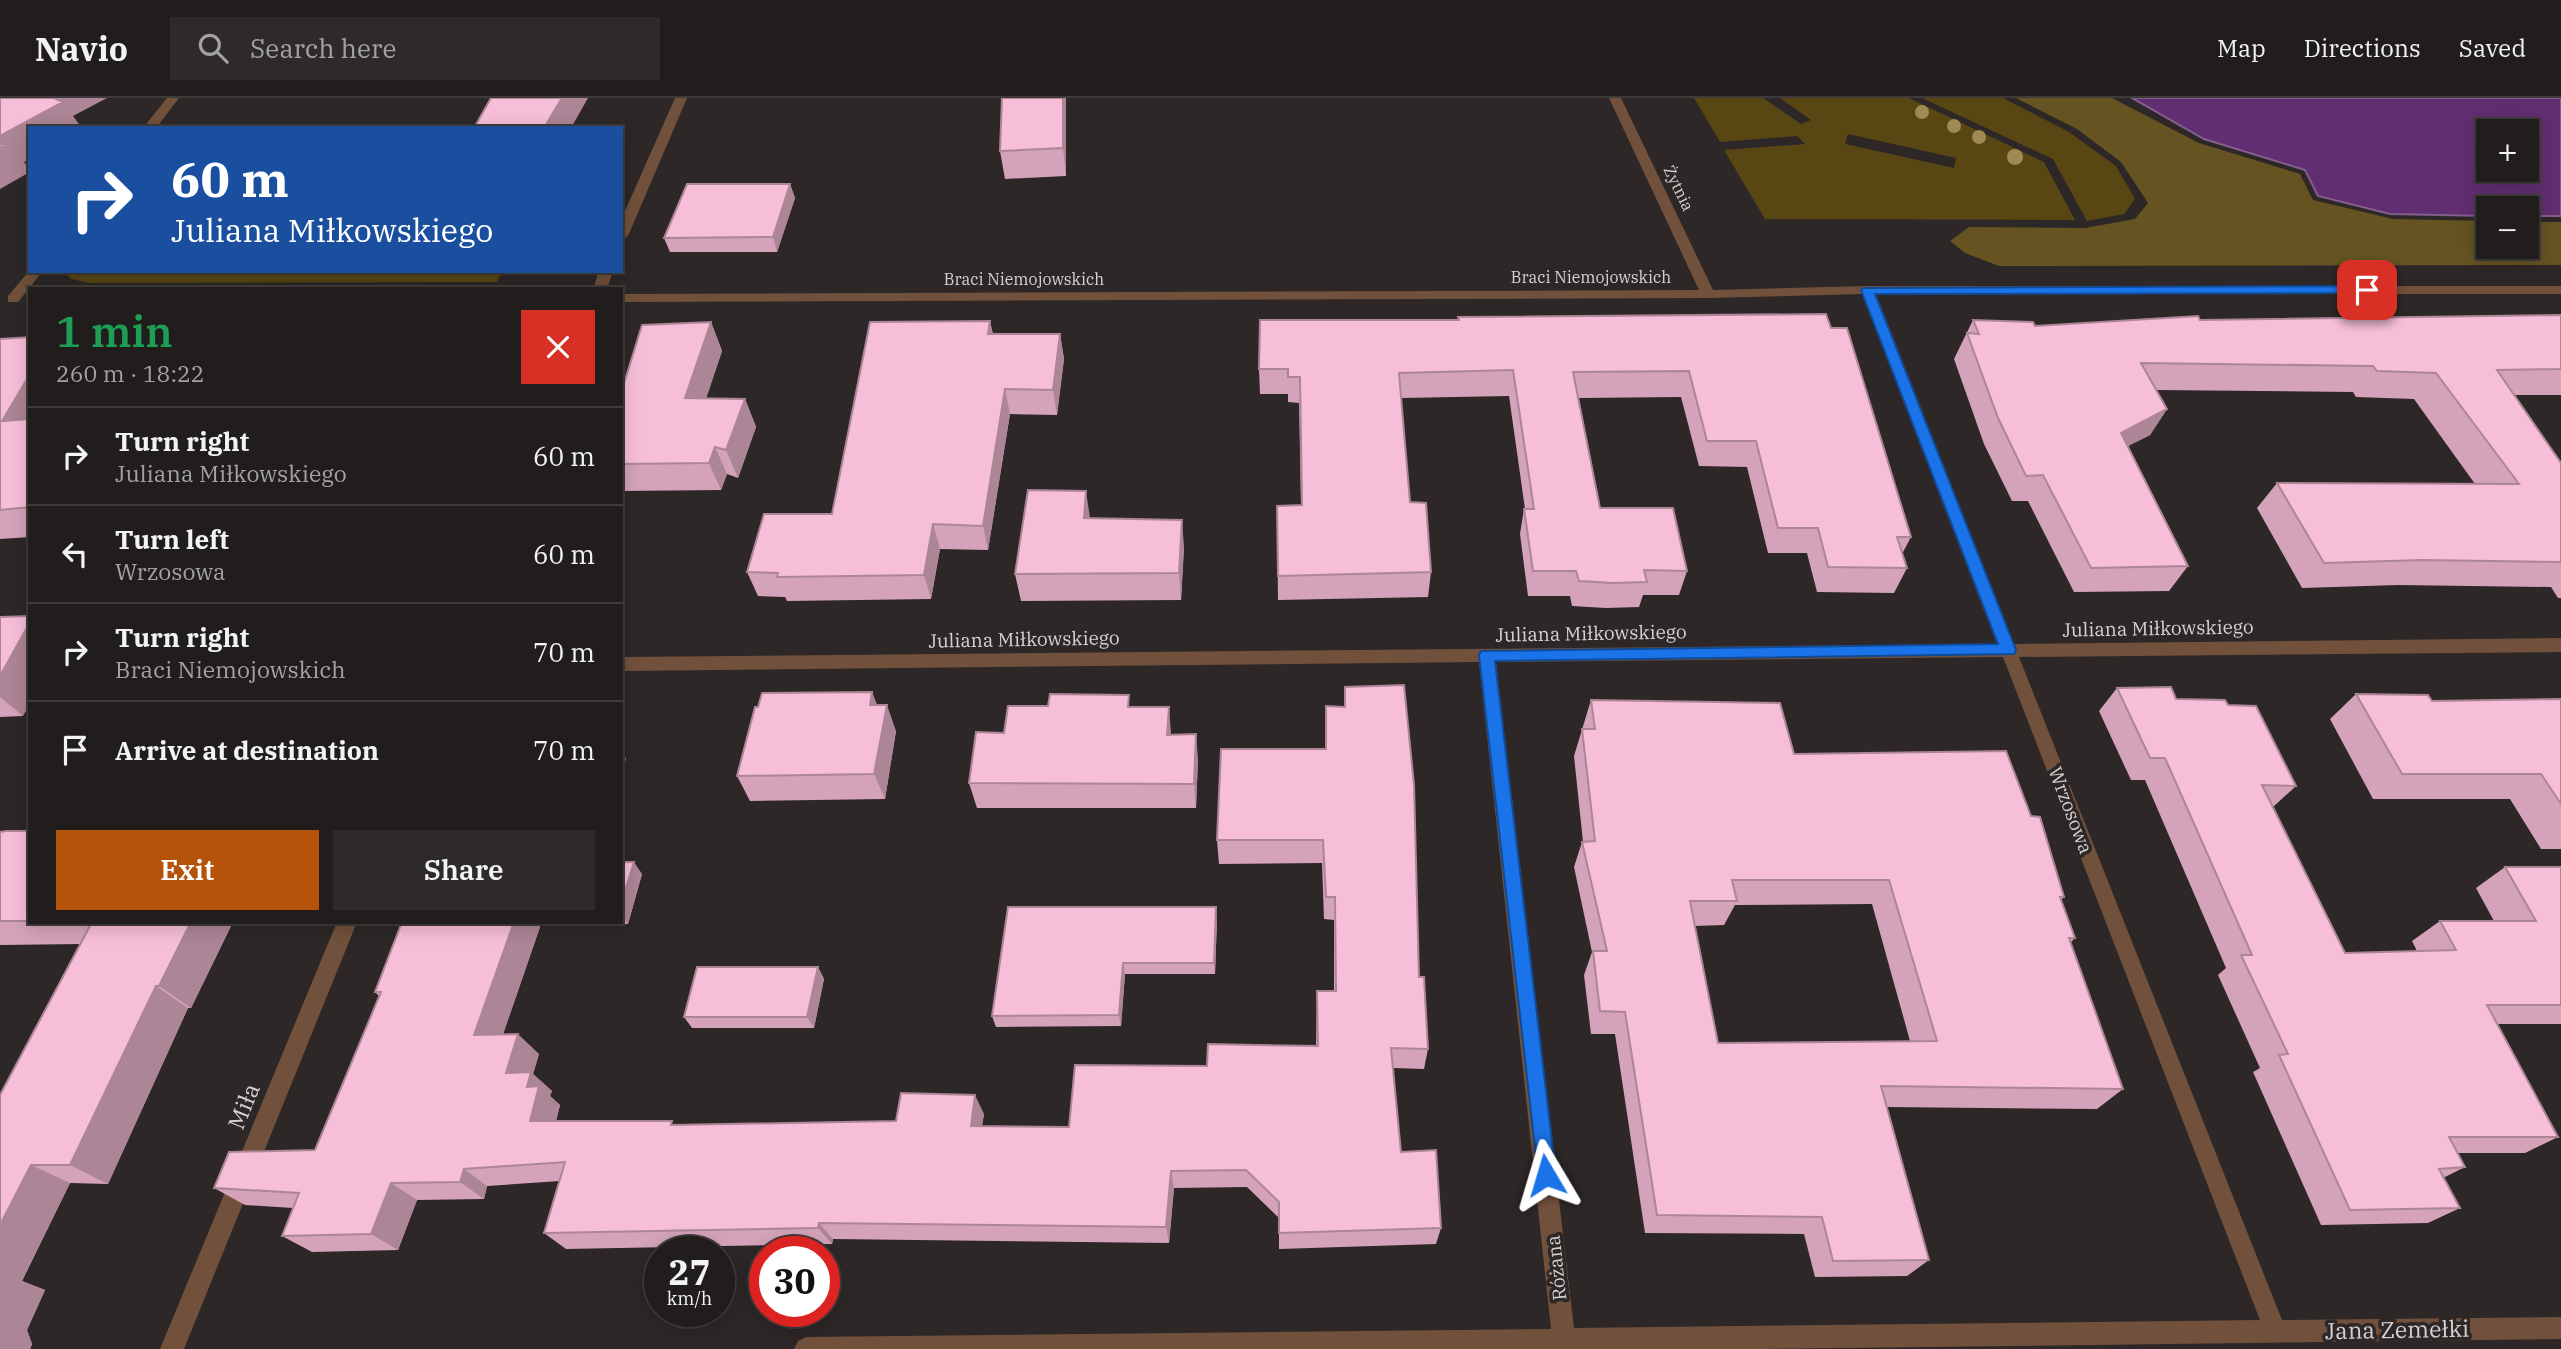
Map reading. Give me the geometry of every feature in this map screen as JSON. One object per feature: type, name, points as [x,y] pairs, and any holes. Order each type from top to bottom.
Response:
[{"type":"street","points":[[151,126],[173,98]]},
{"type":"street","points":[[623,231],[681,98]]},
{"type":"street","name":"Żytnia","points":[[1615,98],[1708,294]]},
{"type":"street","points":[[7,299],[34,273]]},
{"type":"street","name":"Braci Niemojowskich","points":[[623,298],[1708,294],[1867,290],[2561,290]]},
{"type":"street","name":"Wrzosowa","points":[[1867,290],[2275,1330]]},
{"type":"street","points":[[7,299],[28,299]]},
{"type":"street","name":"Juliana Miłkowskiego","points":[[623,664],[2561,645]]},
{"type":"street","name":"Różana","points":[[1486,655],[1564,1339]]},
{"type":"street","name":"Miła","points":[[172,1349],[346,924]]},
{"type":"street","name":"Jana Zemełki","points":[[806,1349],[2561,1328]]},
{"type":"shaded area","points":[[1694,98],[1763,98],[1801,124],[1811,120],[1780,98],[1909,98],[2044,162],[2075,220],[1765,219],[1724,150],[1805,144],[1797,136],[1720,142]],"holes":[[[1848,134],[1956,158],[1954,168],[1845,144]]]},
{"type":"shaded area","points":[[1922,98],[2003,98],[2069,132],[2116,166],[2135,199],[2124,214],[2087,221],[2053,159]]},
{"type":"shaded area","points":[[2016,98],[2112,98],[2199,143],[2300,174],[2313,200],[2393,219],[2476,221],[2476,259],[2539,259],[2539,222],[2561,222],[2561,265],[1999,266],[1965,253],[1950,241],[1969,227],[2085,228],[2135,219],[2148,203],[2121,162],[2077,129]]},
{"type":"shaded area","points":[[2132,98],[2561,98],[2561,216],[2539,216],[2539,196],[2476,196],[2476,216],[2390,214],[2318,196],[2305,170],[2204,139]]},
{"type":"shaded area","points":[[66,273],[502,273],[497,282],[89,283],[71,279]]},
{"type":"building","points":[[0,98],[54,98],[63,102],[0,136]]},
{"type":"building","points":[[491,98],[562,98],[545,126],[475,126]]},
{"type":"building","points":[[1002,98],[1063,98],[1063,148],[1000,151]]},
{"type":"building","points":[[687,184],[790,184],[773,237],[664,238]]},
{"type":"building","points":[[1826,314],[1831,328],[1847,328],[1911,537],[1897,537],[1907,568],[1828,567],[1818,528],[1778,528],[1756,441],[1707,441],[1689,371],[1573,372],[1600,508],[1673,508],[1687,571],[1644,570],[1647,582],[1613,583],[1579,581],[1576,571],[1533,571],[1524,509],[1534,509],[1513,370],[1399,373],[1410,502],[1426,503],[1431,572],[1278,576],[1277,506],[1302,505],[1300,377],[1288,377],[1288,369],[1259,369],[1260,320],[1459,320],[1458,317]]},
{"type":"building","points":[[2561,315],[2561,369],[2497,370],[2561,463],[2561,562],[2422,560],[2324,563],[2277,483],[2519,484],[2436,373],[2377,371],[2373,366],[2141,363],[2167,409],[2121,433],[2188,566],[2091,568],[2043,475],[2026,476],[1998,418],[1967,333],[1979,334],[1973,320],[2033,322],[2035,326],[2198,316],[2200,320]]},
{"type":"building","points":[[990,321],[988,334],[1060,334],[1053,390],[1005,389],[983,526],[933,524],[924,575],[777,577],[778,573],[747,572],[764,514],[832,514],[870,322]]},
{"type":"building","points":[[711,322],[685,398],[745,399],[726,450],[715,447],[709,463],[623,464],[623,387],[642,325]]},
{"type":"building","points":[[28,337],[28,377],[2,421],[28,419],[28,507],[0,510],[0,339]]},
{"type":"building","points":[[1028,490],[1086,491],[1084,518],[1182,520],[1179,573],[1015,574]]},
{"type":"building","points":[[28,616],[28,626],[0,676],[0,617]]},
{"type":"building","points":[[1404,685],[1414,785],[1419,977],[1424,977],[1428,1049],[1391,1048],[1401,1152],[1436,1150],[1441,1228],[1279,1233],[1279,1202],[1246,1170],[1171,1171],[1166,1227],[819,1223],[818,1228],[544,1233],[565,1162],[464,1169],[460,1182],[391,1183],[371,1234],[282,1236],[299,1193],[214,1188],[229,1152],[315,1150],[381,992],[375,992],[401,924],[513,924],[474,1035],[518,1034],[506,1073],[531,1072],[527,1087],[539,1086],[530,1121],[672,1121],[671,1125],[896,1121],[901,1093],[975,1095],[971,1126],[1069,1127],[1075,1065],[1207,1066],[1208,1044],[1318,1046],[1317,991],[1336,991],[1335,897],[1326,897],[1323,840],[1217,840],[1221,749],[1326,749],[1326,706],[1345,707],[1345,687]]},
{"type":"building","points":[[2171,687],[2176,699],[2225,700],[2228,705],[2256,706],[2296,786],[2262,785],[2345,953],[2456,950],[2440,921],[2536,921],[2505,867],[2561,867],[2561,1005],[2487,1005],[2558,1137],[2449,1137],[2465,1167],[2439,1169],[2460,1208],[2350,1210],[2279,1055],[2288,1054],[2241,955],[2252,955],[2165,758],[2150,758],[2117,688]]},
{"type":"building","points":[[872,692],[870,705],[887,705],[874,774],[737,776],[755,707],[758,707],[762,693]]},
{"type":"building","points":[[1050,694],[1129,695],[1128,707],[1169,707],[1167,735],[1196,734],[1194,784],[969,783],[976,732],[1004,733],[1008,706],[1048,706]]},
{"type":"building","points":[[2356,694],[2428,695],[2432,701],[2561,699],[2561,804],[2541,774],[2402,774]]},
{"type":"building","points":[[1591,700],[1780,703],[1794,754],[2006,751],[2031,816],[2040,817],[2064,897],[2060,897],[2075,938],[2069,938],[2123,1089],[1881,1086],[1929,1260],[1833,1261],[1822,1217],[1657,1215],[1625,1012],[1600,1011],[1593,951],[1607,951],[1582,842],[1595,841],[1582,729],[1595,729]],"holes":[[[1732,880],[1889,880],[1937,1041],[1718,1043],[1690,901],[1737,901]]]},
{"type":"building","points":[[28,831],[28,921],[0,921],[0,832]]},
{"type":"building","points":[[623,862],[634,862],[623,898]]},
{"type":"building","points":[[1008,907],[1216,907],[1214,963],[1123,963],[1119,1015],[992,1016]]},
{"type":"building","points":[[91,924],[190,924],[159,986],[156,986],[70,1165],[31,1165],[0,1225],[0,1095]]},
{"type":"building","points":[[697,967],[818,967],[807,1017],[684,1017]]},
{"type":"route","points":[[1546,1175],[1486,655],[2008,650],[1867,290],[2367,290]]}]
